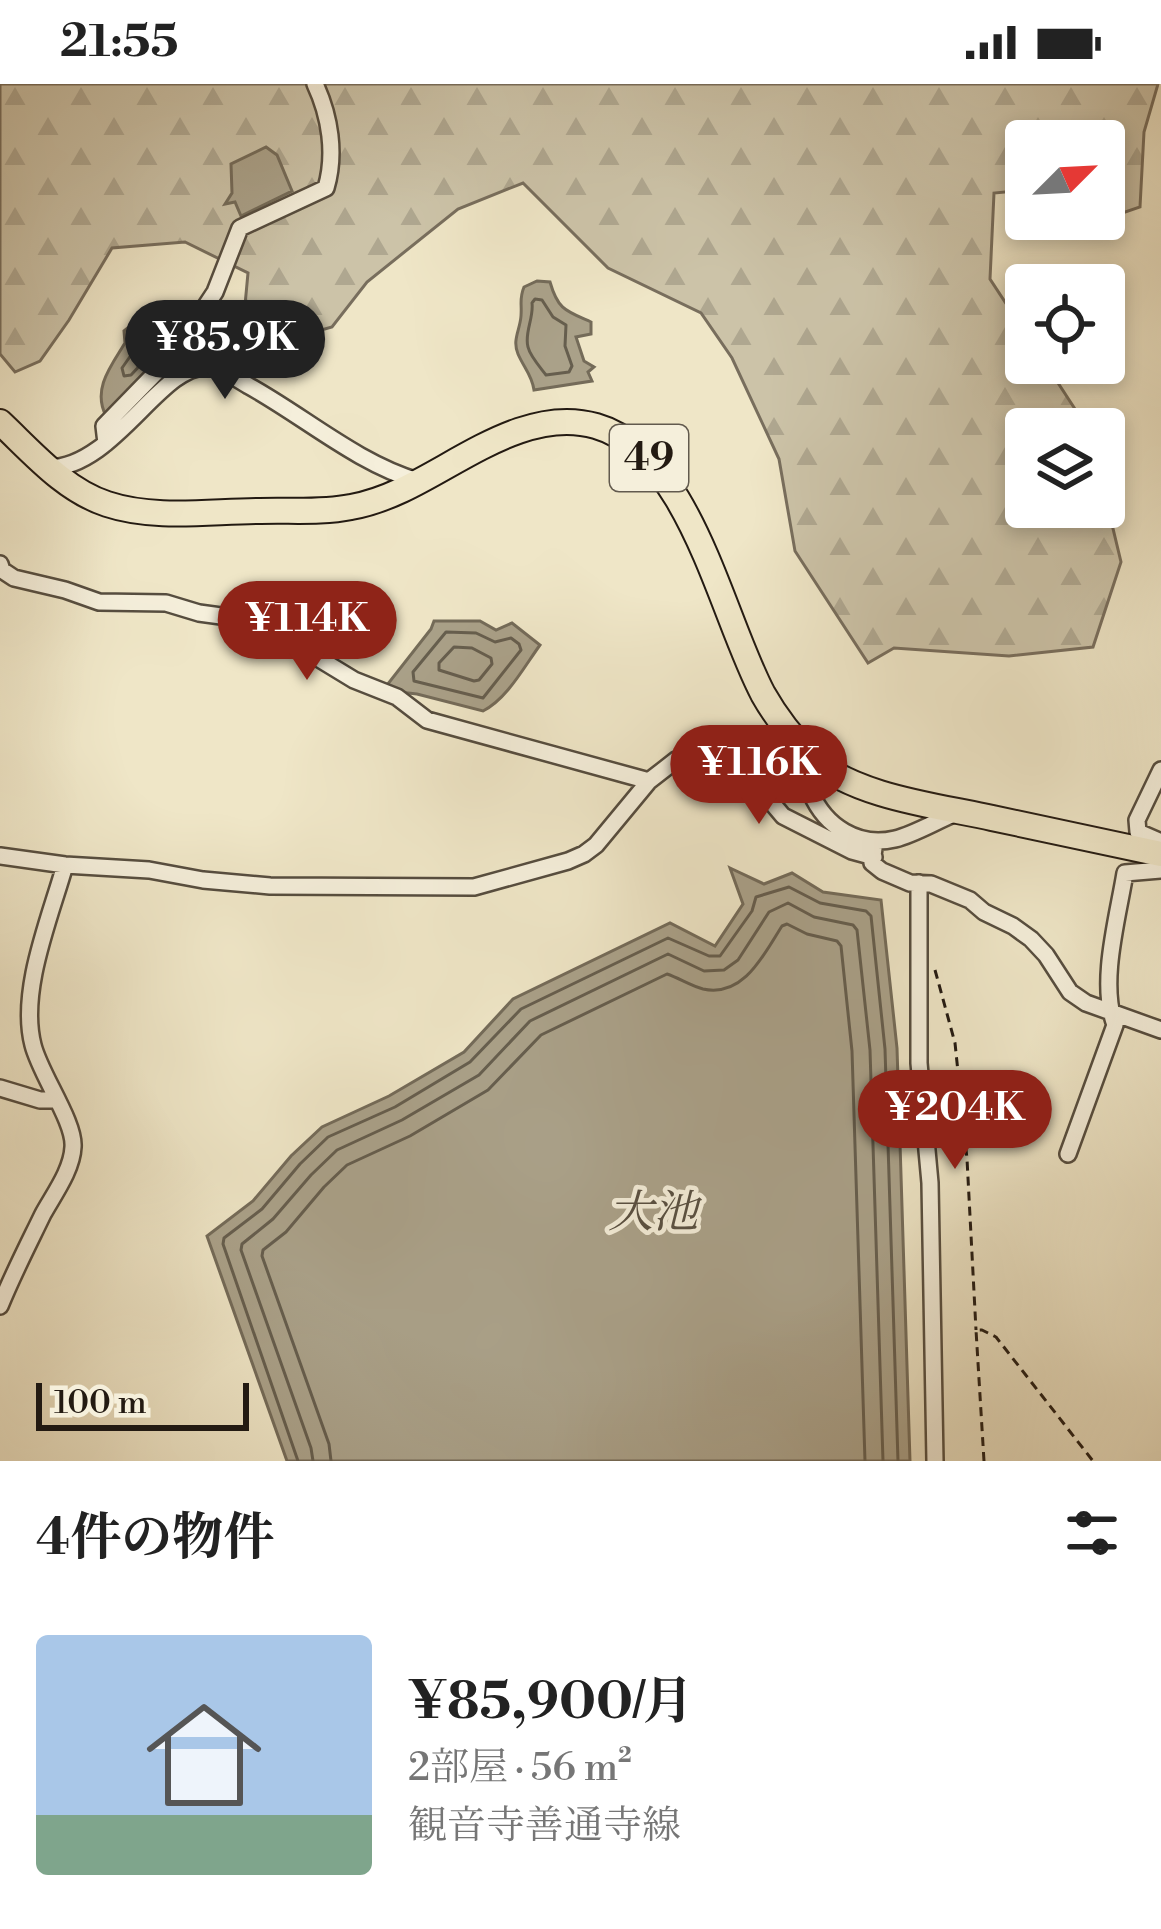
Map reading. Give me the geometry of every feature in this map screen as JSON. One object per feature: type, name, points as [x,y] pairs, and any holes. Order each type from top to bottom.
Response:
[{"type":"main road","name":"49","points":[[0,422],[81,491],[104,503],[142,512],[351,507],[398,492],[528,427],[574,422],[612,431],[650,459],[680,500],[764,696],[814,759],[840,778],[887,794],[1161,854]]},
{"type":"street","points":[[106,443],[104,426],[174,354],[215,292],[240,228],[326,188],[329,120],[315,84]]},
{"type":"street","points":[[49,468],[66,468],[86,459],[174,380],[203,366],[264,394],[389,472],[418,482]]},
{"type":"street","points":[[0,564],[14,578],[100,602],[166,603],[243,619],[355,680],[397,697],[427,720],[650,781]]},
{"type":"street","points":[[804,748],[800,762],[826,820],[875,849]]},
{"type":"street","points":[[0,856],[270,886],[474,887],[584,854],[650,781],[688,755],[736,759],[783,816],[852,851],[875,849],[960,811]]},
{"type":"street","points":[[1161,770],[1137,820],[1138,832],[1161,842]]},
{"type":"street","points":[[875,849],[872,862],[882,871],[970,900],[1013,926],[1046,955],[1070,992],[1086,1003],[1161,1030]]},
{"type":"street","points":[[0,1306],[74,1150],[72,1131],[33,1049],[29,1026],[31,987],[65,865]]},
{"type":"street","points":[[1069,1154],[1114,1025],[1109,974],[1125,873],[1161,870]]},
{"type":"street","points":[[919,883],[920,1063],[930,1183],[935,1461]]},
{"type":"street","points":[[0,1088],[56,1100]]},
{"type":"path","points":[[930,955],[955,1043],[967,1160],[984,1461]]},
{"type":"path","points":[[976,1330],[996,1337],[1093,1461]]},
{"type":"green space","points":[[0,84],[1158,84],[1144,132],[1140,207],[1125,212],[1125,120],[1005,120],[1005,192],[994,193],[990,279],[1005,302],[1005,384],[1059,384],[1074,408],[1005,408],[1005,528],[1113,528],[1121,562],[1093,647],[1009,656],[894,648],[868,663],[795,551],[779,459],[732,358],[701,313],[608,268],[523,183],[458,209],[367,282],[332,327],[286,340],[245,305],[248,273],[185,242],[112,248],[40,361],[15,372],[0,354]]},
{"type":"water","points":[[266,147],[277,155],[292,191],[241,216],[235,202],[225,204],[232,193],[231,164]]},
{"type":"water","points":[[537,281],[550,282],[564,308],[591,322],[591,334],[576,337],[584,361],[594,367],[588,372],[592,381],[534,390],[516,344],[522,291]]},
{"type":"water","points":[[140,318],[152,318],[178,339],[106,416],[101,396],[105,378],[125,343],[124,331]]},
{"type":"water","points":[[434,621],[480,621],[496,630],[512,623],[540,645],[507,691],[483,711],[399,692],[387,685]]},
{"type":"water","name":"大池","points":[[730,868],[764,884],[792,873],[823,892],[881,900],[897,1048],[910,1461],[287,1461],[207,1236],[253,1201],[322,1127],[389,1096],[464,1052],[513,999],[670,923],[715,946],[743,904]]}]
